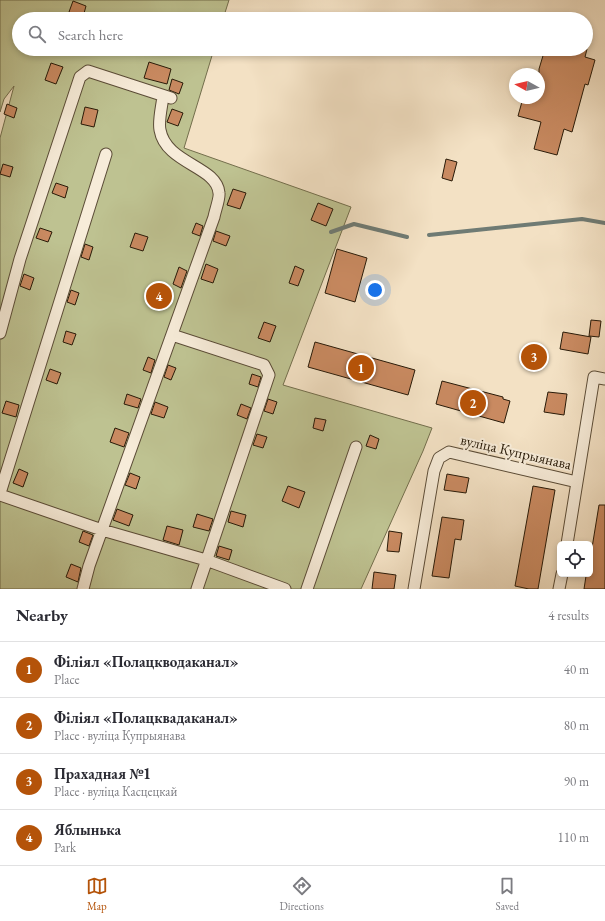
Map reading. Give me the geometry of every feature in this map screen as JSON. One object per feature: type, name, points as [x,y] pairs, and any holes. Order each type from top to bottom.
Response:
[{"type":"street","points":[[0,333],[20,259],[80,77],[88,71],[167,97],[159,129],[164,144],[172,152],[214,179],[219,193],[214,217],[89,566],[83,589]]},
{"type":"street","points":[[106,154],[0,494],[102,530],[206,560],[285,589]]},
{"type":"street","points":[[172,335],[264,365],[269,375],[197,589]]},
{"type":"street","points":[[568,541],[578,482],[600,378]]},
{"type":"street","points":[[307,589],[356,447]]},
{"type":"street","name":"вуліца Купрыянава","points":[[414,589],[434,471],[438,458],[449,452],[578,482]]},
{"type":"street","points":[[559,589],[561,577]]},
{"type":"green space","points":[[0,0],[229,0],[225,12],[12,12],[12,56],[212,56],[184,148],[351,207],[283,385],[432,428],[361,589],[0,589],[0,138],[14,86],[4,99],[0,112]]},
{"type":"building","points":[[73,1],[86,6],[84,12],[69,12]]},
{"type":"building","points":[[543,56],[585,56],[595,60],[588,85],[585,84],[572,132],[564,129],[557,155],[534,149],[541,122],[518,116],[521,104],[545,104],[545,68],[539,68]]},
{"type":"building","points":[[149,62],[171,69],[167,84],[144,78]]},
{"type":"building","points":[[51,63],[63,67],[56,84],[45,80]]},
{"type":"building","points":[[172,79],[183,83],[179,94],[169,90]]},
{"type":"building","points":[[7,104],[17,108],[14,118],[4,114]]},
{"type":"building","points":[[85,107],[98,110],[94,127],[81,124]]},
{"type":"building","points":[[172,109],[183,113],[178,126],[167,122]]},
{"type":"building","points":[[446,159],[457,162],[452,181],[442,178]]},
{"type":"building","points":[[3,164],[13,167],[10,177],[0,174]]},
{"type":"building","points":[[56,183],[68,187],[65,198],[52,193]]},
{"type":"building","points":[[233,189],[246,193],[240,209],[227,205]]},
{"type":"building","points":[[318,203],[333,209],[326,226],[311,220]]},
{"type":"building","points":[[196,223],[203,226],[200,236],[192,233]]},
{"type":"building","points":[[40,228],[52,232],[48,242],[36,238]]},
{"type":"building","points":[[216,231],[230,236],[226,246],[213,241]]},
{"type":"building","points":[[135,233],[148,237],[143,251],[130,247]]},
{"type":"building","points":[[85,244],[93,247],[89,260],[81,257]]},
{"type":"building","points":[[337,249],[367,258],[355,302],[325,293]]},
{"type":"building","points":[[206,264],[218,269],[213,283],[201,279]]},
{"type":"building","points":[[295,266],[304,270],[298,286],[289,283]]},
{"type":"building","points":[[179,267],[187,271],[181,288],[173,284]]},
{"type":"building","points":[[24,274],[34,278],[30,290],[20,286]]},
{"type":"building","points":[[71,290],[79,293],[75,305],[67,302]]},
{"type":"building","points":[[591,320],[601,321],[599,337],[589,336]]},
{"type":"building","points":[[264,322],[276,326],[270,342],[258,338]]},
{"type":"building","points":[[66,331],[76,334],[72,345],[63,342]]},
{"type":"building","points":[[563,332],[591,337],[588,354],[560,349]]},
{"type":"building","points":[[315,342],[415,370],[408,395],[308,367]]},
{"type":"building","points":[[148,357],[155,360],[151,373],[143,370]]},
{"type":"building","points":[[168,365],[176,368],[171,380],[164,377]]},
{"type":"building","points":[[50,369],[61,373],[57,384],[46,380]]},
{"type":"building","points":[[252,374],[261,377],[258,387],[249,384]]},
{"type":"building","points":[[442,381],[503,397],[503,399],[510,401],[504,423],[436,404]]},
{"type":"building","points":[[548,392],[567,394],[564,415],[544,412]]},
{"type":"building","points":[[127,394],[141,399],[138,408],[124,404]]},
{"type":"building","points":[[268,399],[277,402],[273,414],[264,411]]},
{"type":"building","points":[[6,401],[19,405],[16,417],[2,413]]},
{"type":"building","points":[[155,402],[168,407],[164,418],[151,414]]},
{"type":"building","points":[[241,404],[251,408],[247,419],[237,415]]},
{"type":"building","points":[[315,418],[326,420],[323,431],[313,428]]},
{"type":"building","points":[[115,428],[129,433],[124,447],[110,442]]},
{"type":"building","points":[[257,434],[267,437],[263,448],[253,445]]},
{"type":"building","points":[[370,435],[379,439],[376,449],[366,446]]},
{"type":"building","points":[[19,469],[28,473],[23,487],[13,483]]},
{"type":"building","points":[[130,473],[140,477],[136,489],[125,485]]},
{"type":"building","points":[[447,474],[469,478],[466,493],[444,490]]},
{"type":"building","points":[[288,486],[305,492],[299,508],[282,501]]},
{"type":"building","points":[[533,486],[555,490],[538,589],[515,586]]},
{"type":"building","points":[[599,505],[605,505],[605,589],[584,589],[586,577],[593,577],[593,542]]},
{"type":"building","points":[[117,509],[133,515],[129,526],[113,520]]},
{"type":"building","points":[[231,511],[246,515],[243,527],[228,522]]},
{"type":"building","points":[[197,514],[213,519],[209,531],[193,527]]},
{"type":"building","points":[[442,517],[464,520],[461,540],[455,539],[449,578],[432,576]]},
{"type":"building","points":[[167,526],[183,530],[179,545],[163,540]]},
{"type":"building","points":[[83,531],[93,535],[89,546],[79,542]]},
{"type":"building","points":[[389,531],[402,533],[399,552],[387,551]]},
{"type":"building","points":[[219,546],[232,550],[229,560],[216,556]]},
{"type":"building","points":[[71,564],[81,568],[78,582],[66,577]]},
{"type":"building","points":[[374,572],[396,575],[394,589],[372,589]]},
{"type":"waterway","points":[[429,235],[582,219],[605,223]]},
{"type":"waterway","points":[[331,232],[354,224],[407,237]]},
{"type":"place","name":"Яблынька","points":[[159,296]]},
{"type":"place","name":"Прахадная №1","points":[[534,357]]},
{"type":"place","name":"Філіял «Полацкводаканал»","points":[[361,368]]},
{"type":"place","name":"Філіял «Полацквадаканал»","points":[[473,403]]}]
